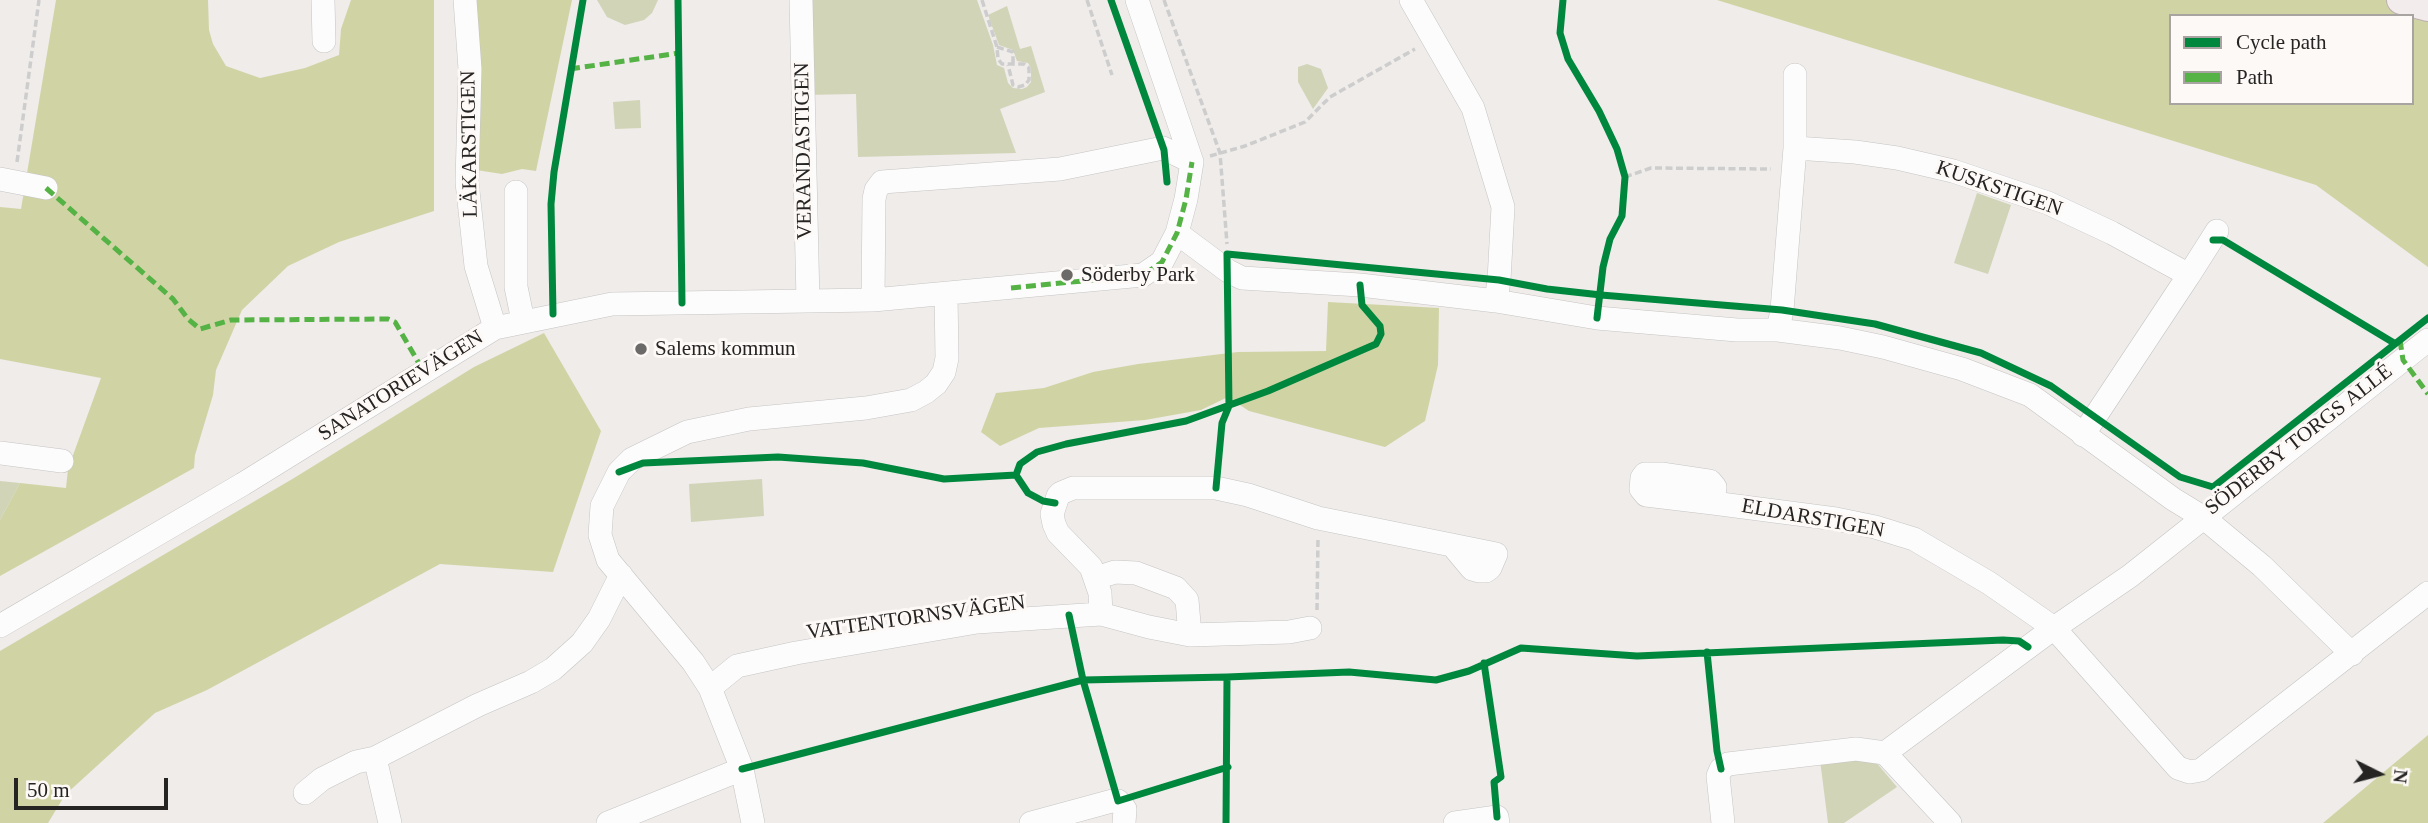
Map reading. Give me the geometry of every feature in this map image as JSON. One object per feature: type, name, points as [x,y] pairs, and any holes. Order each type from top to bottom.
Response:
[{"type":"main road","points":[[2401,0],[2428,7]]},
{"type":"street","points":[[323,0],[324,41]]},
{"type":"street","name":"LÄKARSTIGEN","points":[[465,0],[470,69],[467,182],[475,266],[495,328]]},
{"type":"street","name":"VERANDASTIGEN","points":[[801,0],[808,301]]},
{"type":"street","points":[[1137,0],[1192,162],[1177,233]]},
{"type":"street","points":[[1411,0],[1473,108],[1503,206],[1496,301]]},
{"type":"street","points":[[1779,330],[1794,159],[1795,75]]},
{"type":"street","points":[[873,300],[874,199],[876,190],[883,183],[1060,169],[1163,148],[1192,162]]},
{"type":"street","name":"KUSKSTIGEN","points":[[1794,159],[1855,152],[1897,158],[1953,171],[2048,203],[2112,233],[2189,275]]},
{"type":"street","points":[[7,180],[46,188]]},
{"type":"street","points":[[516,192],[516,287],[523,321]]},
{"type":"street","points":[[2083,435],[2217,231]]},
{"type":"street","name":"SANATORIEVÄGEN","points":[[0,626],[243,484],[495,328],[612,304],[873,300],[1143,275],[1162,262],[1177,233]]},
{"type":"street","name":"SÖDERBY TORGS ALLÉ","points":[[1177,233],[1228,271],[1242,278],[1360,285],[1496,301],[1597,318],[1737,330],[1779,330],[1883,347],[1962,369],[2030,395],[2204,518],[2428,340]]},
{"type":"street","points":[[753,823],[742,769],[710,688],[693,662],[608,561],[600,534],[602,506],[619,472],[632,459],[687,432],[749,419],[866,408],[911,400],[926,392],[940,378],[947,358],[946,294]]},
{"type":"street","points":[[0,453],[62,461]]},
{"type":"street","points":[[1101,614],[1100,593],[1091,567],[1058,533],[1054,524],[1052,513],[1058,496],[1073,488],[1216,488],[1248,495],[1318,518],[1452,545]]},
{"type":"street","name":"ELDARSTIGEN","points":[[1713,503],[1836,519],[1914,539],[1998,588],[2054,628],[2178,768],[2190,772],[2201,770],[2352,654]]},
{"type":"street","points":[[1885,753],[2054,628],[2130,576],[2204,518],[2262,566],[2352,654],[2428,593]]},
{"type":"street","points":[[1096,578],[1115,572],[1136,573],[1176,588],[1187,600],[1190,635]]},
{"type":"street","points":[[305,793],[322,779],[356,762],[375,758],[553,669],[582,642],[599,619],[621,575]]},
{"type":"street","name":"VATTENTORNSVÄGEN","points":[[710,688],[737,666],[796,653],[977,622],[1101,614],[1190,635],[1289,632],[1310,628]]},
{"type":"street","points":[[1723,823],[1718,781],[1721,769],[1728,764],[1856,749],[1885,753],[1950,823]]},
{"type":"street","points":[[375,758],[390,823]]},
{"type":"street","points":[[608,823],[742,769]]},
{"type":"street","points":[[1031,823],[1118,801],[1125,809],[1124,823]]},
{"type":"street","points":[[1455,823],[1497,817],[1498,823]]},
{"type":"path","points":[[7,180],[39,0]]},
{"type":"path","points":[[982,0],[997,47],[998,59],[1011,65],[1024,64],[1029,68],[1029,80],[1025,85],[1013,85],[1011,65],[1013,52],[997,47]]},
{"type":"path","points":[[1087,0],[1112,75]]},
{"type":"path","points":[[1192,162],[1245,146],[1305,122],[1330,97],[1432,39]]},
{"type":"path","points":[[1625,177],[1651,168],[1794,159]]},
{"type":"path","points":[[1310,628],[1319,603],[1318,518]]},
{"type":"path","points":[[1707,652],[1721,769]]},
{"type":"path","points":[[1693,653],[1719,652]]},
{"type":"green space","points":[[56,0],[208,0],[209,30],[213,44],[226,66],[260,78],[305,68],[339,55],[341,29],[351,0],[434,0],[434,211],[339,242],[288,266],[242,310],[216,370],[213,395],[195,455],[194,468],[0,576],[0,520],[20,483],[66,488],[68,469],[101,378],[0,359],[0,207],[21,209]]},
{"type":"green space","points":[[474,0],[572,0],[536,171],[522,169],[502,174],[476,170],[474,155],[481,89]]},
{"type":"green space","points":[[597,0],[658,0],[652,13],[644,20],[625,25],[607,17]]},
{"type":"green space","points":[[801,0],[977,0],[997,65],[1004,68],[1008,83],[1013,88],[1022,89],[1031,82],[1031,68],[1028,63],[1017,61],[1013,50],[999,45],[988,15],[1007,6],[1020,49],[1031,46],[1045,92],[1000,109],[1016,153],[858,157],[856,94],[804,95]]},
{"type":"green space","points":[[1717,0],[2428,0],[2428,267],[2316,185]]},
{"type":"green space","points":[[1307,64],[1321,69],[1328,88],[1313,109],[1298,82],[1298,67]]},
{"type":"green space","points":[[640,100],[641,128],[615,129],[613,102]]},
{"type":"green space","points":[[1977,193],[2011,205],[1988,274],[1954,263]]},
{"type":"green space","points":[[1328,302],[1439,308],[1438,365],[1425,421],[1385,447],[1249,411],[1228,397],[1201,410],[1145,420],[1039,428],[1000,446],[981,432],[996,393],[1044,388],[1093,372],[1138,364],[1238,352],[1326,351]]},
{"type":"green space","points":[[544,333],[601,431],[553,572],[440,564],[207,690],[155,713],[65,795],[48,823],[0,823],[0,651],[294,478],[474,367]]},
{"type":"green space","points":[[762,479],[764,516],[691,522],[689,484]]},
{"type":"green space","points":[[0,481],[20,483],[0,520]]},
{"type":"green space","points":[[2428,735],[2428,823],[2323,823]]},
{"type":"green space","points":[[1820,760],[1875,761],[1897,787],[1844,823],[1828,823]]},
{"type":"marked path","points":[[570,69],[679,53]]},
{"type":"marked path","points":[[1011,288],[1143,275],[1162,262],[1177,233],[1192,162]]},
{"type":"marked path","points":[[46,188],[173,299],[188,319],[200,329],[231,320],[388,319],[395,322],[424,372]]},
{"type":"marked path","points":[[2400,340],[2403,360],[2428,394]]},
{"type":"cycle path","points":[[553,314],[551,204],[554,172],[583,0]]},
{"type":"cycle path","points":[[678,0],[682,303]]},
{"type":"cycle path","points":[[1111,0],[1164,150],[1167,182]]},
{"type":"cycle path","points":[[1563,0],[1560,33],[1568,59],[1599,111],[1617,149],[1625,177],[1622,216],[1610,239],[1603,267],[1597,318]]},
{"type":"cycle path","points":[[2213,240],[2223,240],[2394,343]]},
{"type":"cycle path","points":[[1216,488],[1222,423],[1229,406],[1227,254],[1499,280],[1601,295],[1782,310],[1875,324],[1981,353],[2051,386],[2180,477],[2213,487],[2428,318]]},
{"type":"cycle path","points":[[1055,503],[1043,501],[1028,493],[1016,475],[1020,464],[1037,452],[1186,421],[1268,391],[1376,344],[1381,334],[1380,326],[1362,305],[1360,285]]},
{"type":"cycle path","points":[[619,472],[643,463],[778,457],[863,463],[944,479],[1016,475]]},
{"type":"cycle path","points":[[1069,615],[1083,680],[1118,801],[1228,767]]},
{"type":"cycle path","points":[[742,769],[1083,680],[1349,672],[1436,680],[1469,671],[1521,648],[1637,656],[2003,640],[2019,641],[2028,647]]},
{"type":"cycle path","points":[[1707,652],[1721,769]]},
{"type":"cycle path","points":[[1484,663],[1501,777],[1494,782],[1497,817]]},
{"type":"cycle path","points":[[1226,823],[1227,677]]},
{"type":"place","name":"Söderby Park","points":[[1067,275]]},
{"type":"place","name":"Salems kommun","points":[[641,349]]}]
